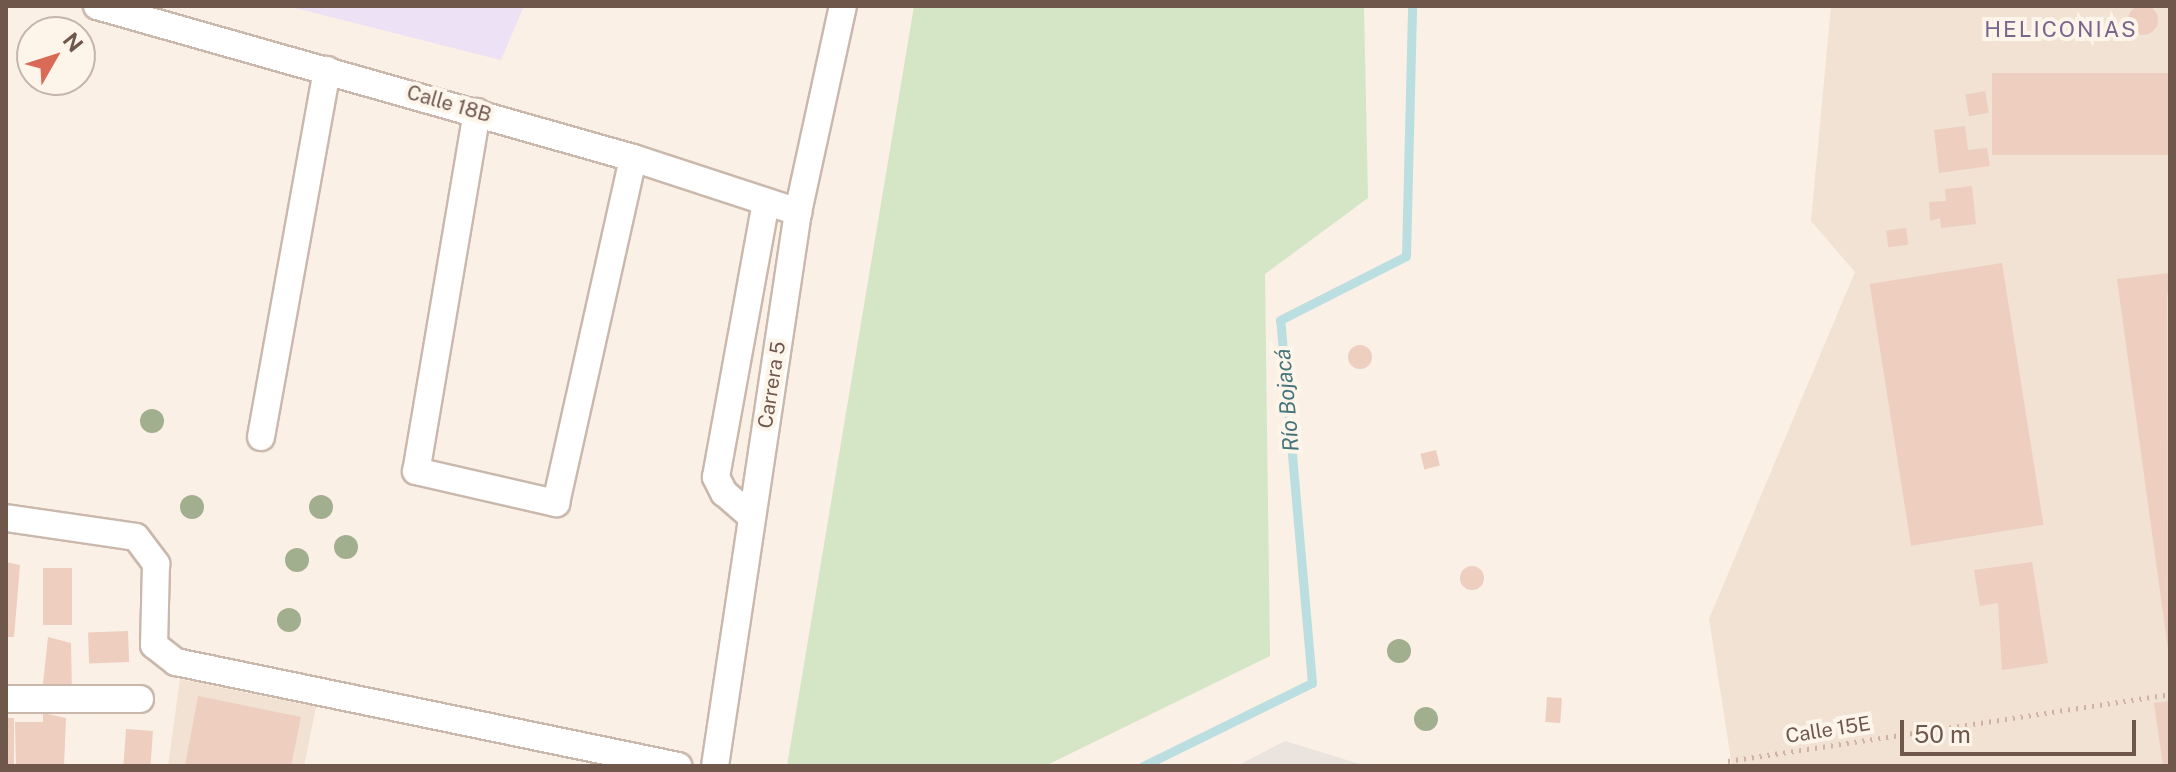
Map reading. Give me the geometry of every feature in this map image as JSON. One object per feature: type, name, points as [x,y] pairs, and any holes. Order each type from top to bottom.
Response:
[{"type":"street","name":"Calle 18B","points":[[97,6],[477,112],[633,158],[798,212]]},
{"type":"street","name":"Carrera 5","points":[[715,766],[798,212],[843,6]]},
{"type":"street","points":[[261,437],[327,70]]},
{"type":"street","points":[[477,112],[416,471],[556,503],[633,158]]},
{"type":"street","points":[[752,517],[724,493],[716,477],[766,201]]},
{"type":"street","points":[[6,518],[136,537],[156,564],[154,645],[176,662],[678,766]]},
{"type":"street","points":[[6,699],[140,699]]},
{"type":"path","name":"Calle 15E","points":[[1728,761],[2170,694]]},
{"type":"shaded area","points":[[287,6],[524,6],[501,60]]},
{"type":"shaded area","points":[[1831,6],[2170,6],[2170,766],[1732,766],[1709,619],[1855,272],[1811,221]]},
{"type":"shaded area","points":[[180,679],[316,707],[304,766],[168,766]]},
{"type":"shaded area","points":[[1285,741],[1366,766],[1237,766]]},
{"type":"green space","points":[[914,6],[1364,6],[1368,198],[1265,274],[1270,656],[1045,766],[787,766]]},
{"type":"building","points":[[2143,5],[2154,9],[2158,20],[2154,31],[2143,35],[2132,31],[2128,20],[2132,9]]},
{"type":"building","points":[[1992,73],[2170,73],[2170,155],[1992,155]]},
{"type":"building","points":[[1985,91],[1989,113],[1969,116],[1965,94]]},
{"type":"building","points":[[1965,126],[1968,150],[1987,148],[1990,166],[1939,173],[1934,130]]},
{"type":"building","points":[[1972,186],[1976,224],[1941,228],[1940,218],[1930,221],[1929,202],[1946,201],[1945,189]]},
{"type":"building","points":[[1906,228],[1908,245],[1888,247],[1886,230]]},
{"type":"building","points":[[2002,263],[2043,525],[1911,546],[1870,284]]},
{"type":"building","points":[[2170,273],[2167,298],[2168,649],[2117,279]]},
{"type":"building","points":[[1360,345],[1369,348],[1372,357],[1369,366],[1360,369],[1351,366],[1348,357],[1351,348]]},
{"type":"building","points":[[1436,450],[1440,466],[1424,469],[1420,454]]},
{"type":"building","points":[[6,562],[20,565],[14,637],[6,637]]},
{"type":"building","points":[[2032,562],[2048,663],[2002,670],[1998,603],[1980,606],[1974,570]]},
{"type":"building","points":[[1472,566],[1481,569],[1484,578],[1481,587],[1472,590],[1463,587],[1460,578],[1463,569]]},
{"type":"building","points":[[43,568],[72,568],[72,625],[43,625]]},
{"type":"building","points":[[128,631],[129,662],[89,663],[88,632]]},
{"type":"building","points":[[48,637],[71,643],[72,694],[42,693]]},
{"type":"building","points":[[198,696],[301,717],[291,766],[185,766]]},
{"type":"building","points":[[1547,697],[1562,698],[1560,723],[1545,722]]},
{"type":"building","points":[[2170,701],[2170,766],[2163,766],[2154,703]]},
{"type":"building","points":[[43,713],[66,718],[64,766],[16,766],[15,722],[43,722]]},
{"type":"building","points":[[6,718],[14,718],[14,766],[6,766]]},
{"type":"building","points":[[126,729],[153,731],[150,766],[123,766]]},
{"type":"waterway","name":"Río Bojacá","points":[[1143,766],[1312,683],[1280,320],[1406,256],[1412,6]]},
{"type":"district","name":"HELICONIAS","points":[[2061,30]]}]
